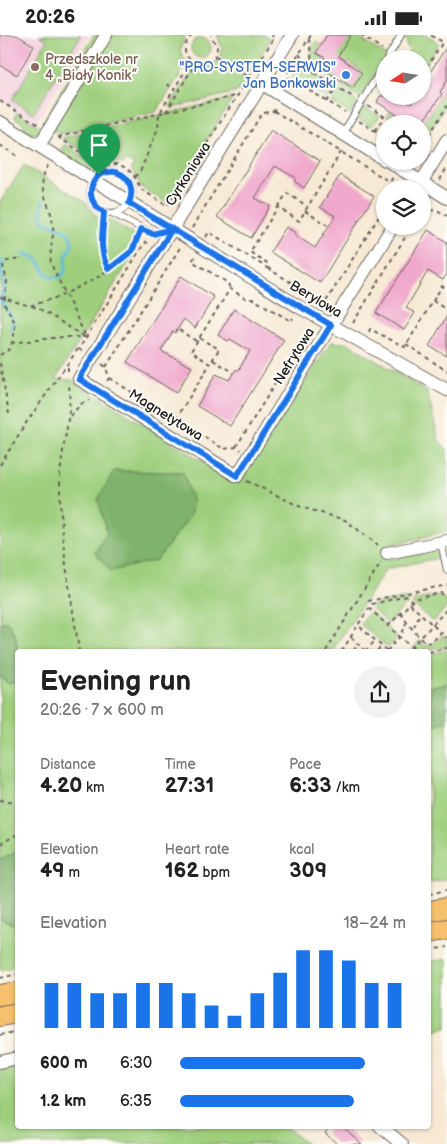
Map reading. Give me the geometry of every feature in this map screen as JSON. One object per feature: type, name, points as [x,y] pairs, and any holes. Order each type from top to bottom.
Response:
[{"type":"main road","points":[[431,911],[447,908]]},
{"type":"main road","points":[[431,933],[447,929]]},
{"type":"main road","points":[[0,995],[15,992]]},
{"type":"main road","points":[[0,1016],[15,1014]]},
{"type":"street","points":[[39,146],[53,134],[106,35]]},
{"type":"street","name":"Cyrkoniowa","points":[[72,380],[172,229],[292,35]]},
{"type":"street","points":[[261,83],[376,154]]},
{"type":"street","name":"Berylowa","points":[[0,122],[129,203],[331,325],[447,391]]},
{"type":"street","points":[[422,180],[447,140]]},
{"type":"street","points":[[399,170],[412,180]]},
{"type":"street","points":[[431,188],[445,192]]},
{"type":"street","name":"Nefrytowa","points":[[237,476],[387,235]]},
{"type":"street","name":"Magnetytowa","points":[[72,380],[237,476]]},
{"type":"street","points":[[387,553],[444,541]]},
{"type":"street","points":[[0,1062],[15,1059]]},
{"type":"street","points":[[384,1129],[402,1144]]},
{"type":"lane","points":[[392,50],[401,35]]},
{"type":"lane","points":[[343,133],[376,78]]},
{"type":"lane","points":[[105,172],[119,173],[125,177],[132,189],[129,203],[119,212],[104,212],[94,204],[91,198],[90,192],[94,180],[105,172]]},
{"type":"lane","points":[[112,213],[153,234],[172,229]]},
{"type":"lane","points":[[444,541],[447,570]]},
{"type":"path","points":[[192,35],[185,48],[190,61],[195,63],[209,63],[216,56],[216,42],[210,35]]},
{"type":"path","points":[[361,35],[381,50]]},
{"type":"path","points":[[430,35],[443,43],[431,61]]},
{"type":"path","points":[[0,101],[101,165],[118,164],[126,168],[135,177],[141,189],[167,206],[239,95],[272,36],[278,41]]},
{"type":"path","points":[[286,92],[291,85],[288,72],[310,36]]},
{"type":"path","points":[[310,36],[313,71]]},
{"type":"path","points":[[299,54],[313,71],[382,115]]},
{"type":"path","points":[[216,56],[249,77]]},
{"type":"path","points":[[135,177],[140,172],[158,128],[159,113],[190,61]]},
{"type":"path","points":[[166,112],[195,63]]},
{"type":"path","points":[[289,78],[375,131]]},
{"type":"path","points":[[167,84],[179,89]]},
{"type":"path","points":[[328,102],[337,87]]},
{"type":"path","points":[[53,134],[166,112],[239,95]]},
{"type":"path","points":[[274,111],[279,103]]},
{"type":"path","points":[[431,130],[447,106]]},
{"type":"path","points":[[254,109],[262,113],[274,111],[387,180]]},
{"type":"path","points":[[13,118],[16,111]]},
{"type":"path","points":[[192,233],[192,227],[262,113]]},
{"type":"path","points":[[0,145],[19,157]]},
{"type":"path","points":[[278,207],[300,221],[341,152]]},
{"type":"path","points":[[53,155],[42,181],[46,204],[53,226],[49,253],[50,264],[66,293],[86,337]]},
{"type":"path","points":[[445,192],[440,179],[446,169]]},
{"type":"path","points":[[391,180],[395,174]]},
{"type":"path","points":[[269,269],[267,263],[250,252],[287,193],[308,206]]},
{"type":"path","points":[[431,210],[437,210],[447,216]]},
{"type":"path","points":[[305,211],[327,225]]},
{"type":"path","points":[[104,212],[103,250],[105,263],[109,269]]},
{"type":"path","points":[[315,306],[321,309],[376,221]]},
{"type":"path","points":[[30,306],[66,293],[100,277],[132,251],[141,229]]},
{"type":"path","points":[[204,240],[209,232],[307,292],[303,299],[309,303]]},
{"type":"path","points":[[355,329],[353,323],[407,235]]},
{"type":"path","points":[[0,465],[26,423],[68,367],[145,242],[150,245]]},
{"type":"path","points":[[106,367],[181,245],[189,249]]},
{"type":"path","points":[[192,253],[194,257]]},
{"type":"path","points":[[197,253],[192,261],[228,283],[230,289],[291,321],[295,315]]},
{"type":"path","points":[[0,355],[10,349],[16,320],[2,298],[7,286],[3,266],[6,261],[22,259]]},
{"type":"path","points":[[367,336],[370,329],[404,347],[442,286],[447,289]]},
{"type":"path","points":[[210,364],[191,351],[230,289]]},
{"type":"path","points":[[2,298],[46,312],[65,327],[86,337]]},
{"type":"path","points":[[433,301],[447,311]]},
{"type":"path","points":[[179,330],[197,342]]},
{"type":"path","points":[[12,343],[62,337],[86,337]]},
{"type":"path","points":[[176,419],[219,349],[199,337]]},
{"type":"path","points":[[236,447],[299,345],[308,343]]},
{"type":"path","points":[[406,344],[447,371]]},
{"type":"path","points":[[78,349],[87,355]]},
{"type":"path","points":[[213,360],[230,370]]},
{"type":"path","points":[[98,361],[106,367],[109,379],[224,449],[236,447],[246,453]]},
{"type":"path","points":[[0,363],[10,414]]},
{"type":"path","points":[[68,367],[72,380],[70,416],[60,479],[60,506],[66,564],[79,649]]},
{"type":"path","points":[[104,387],[109,379]]},
{"type":"path","points":[[70,416],[81,404],[95,400]]},
{"type":"path","points":[[237,476],[301,507],[345,520],[387,553],[327,649]]},
{"type":"path","points":[[368,601],[447,585]]},
{"type":"path","points":[[388,626],[411,603],[441,593],[447,599]]},
{"type":"path","points":[[343,649],[372,604],[407,596],[420,613],[447,638]]},
{"type":"path","points":[[369,608],[411,648],[447,609]]},
{"type":"path","points":[[401,613],[406,623],[413,627],[426,643],[432,642],[447,629]]},
{"type":"path","points":[[413,627],[420,613]]},
{"type":"path","points":[[389,649],[400,637],[406,623]]},
{"type":"path","points":[[358,625],[385,649]]},
{"type":"path","points":[[350,637],[363,649]]},
{"type":"path","points":[[368,648],[376,640]]},
{"type":"path","points":[[355,649],[357,643]]},
{"type":"path","points":[[379,649],[382,646]]},
{"type":"path","points":[[431,652],[447,648]]},
{"type":"path","points":[[0,800],[15,802]]},
{"type":"path","points":[[0,845],[15,836]]},
{"type":"path","points":[[431,894],[447,890]]},
{"type":"path","points":[[431,950],[447,947]]},
{"type":"path","points":[[0,977],[15,974]]},
{"type":"path","points":[[0,1035],[15,1032]]},
{"type":"shaded area","name":"Przedszkole nr 4 „Biały Konik”","points":[[0,35],[89,35],[37,122],[0,100]]},
{"type":"green space","points":[[39,35],[81,35],[34,113],[12,100],[47,40]]},
{"type":"green space","points":[[94,35],[101,35],[45,126],[43,121]]},
{"type":"green space","points":[[111,35],[185,35],[180,51],[187,64],[156,112],[61,134],[52,131]]},
{"type":"green space","points":[[217,35],[264,35],[270,39],[249,75],[220,55],[222,48]]},
{"type":"green space","points":[[348,35],[354,35],[378,50],[376,50],[376,74],[360,99],[341,87],[344,82],[353,87],[362,72],[349,62],[348,64],[334,58]]},
{"type":"green space","points":[[406,35],[427,35],[439,43],[431,56],[431,50],[410,50],[407,47]]},
{"type":"green space","points":[[197,38],[205,38],[211,44],[211,52],[205,58],[197,58],[191,52],[191,44]]},
{"type":"green space","points":[[316,41],[321,45],[316,53],[325,58],[320,67],[337,78],[334,83],[314,68],[311,49]]},
{"type":"green space","points":[[300,59],[313,73],[334,87],[328,98],[294,79],[291,73]]},
{"type":"green space","points":[[217,61],[246,78],[237,92],[172,108],[170,106],[194,68],[205,69]]},
{"type":"green space","points":[[442,89],[447,92],[447,103],[431,129],[430,110],[442,94]]},
{"type":"green space","points":[[339,90],[356,101],[357,104],[350,114],[332,102]]},
{"type":"green space","points":[[233,98],[167,203],[142,188],[131,169],[134,165],[126,160],[123,164],[99,161],[62,138]]},
{"type":"green space","points":[[363,107],[378,115],[376,115],[376,121],[372,126],[356,118]]},
{"type":"green space","points":[[390,111],[396,115],[388,115]]},
{"type":"green space","points":[[17,112],[44,129],[37,134],[27,133],[23,123],[15,118]]},
{"type":"green space","points":[[64,145],[101,167],[83,167],[59,152]]},
{"type":"green space","points":[[24,165],[85,202],[96,216],[113,222],[135,235],[138,247],[56,379],[72,380],[239,484],[331,342],[348,343],[427,392],[439,441],[447,449],[447,531],[387,546],[390,559],[435,551],[439,558],[386,569],[333,649],[18,649],[16,638],[8,622],[0,622],[0,202]],"holes":[[[114,471],[183,472],[95,553],[107,533]]]},
{"type":"green space","points":[[114,471],[183,472],[193,502],[190,516],[157,560],[111,571],[95,553],[107,533],[98,499]]},
{"type":"green space","points":[[440,595],[447,601],[447,607],[433,622],[412,604],[415,600]]},
{"type":"green space","points":[[406,598],[409,601],[388,624],[371,608],[373,605]]},
{"type":"green space","points":[[370,611],[397,638],[388,648],[360,624]]},
{"type":"green space","points":[[0,622],[8,622],[16,638],[15,682],[9,684],[0,676]]},
{"type":"green space","points":[[443,635],[447,639],[447,647],[431,649],[413,648],[419,641],[425,646],[432,645]]},
{"type":"green space","points":[[447,650],[447,684],[431,688],[431,654]]},
{"type":"green space","points":[[0,676],[9,684],[15,682],[15,853],[0,860]]},
{"type":"green space","points":[[447,684],[447,720],[431,726],[431,688]]},
{"type":"green space","points":[[447,720],[447,879],[431,883],[431,726]]},
{"type":"green space","points":[[15,853],[15,925],[0,918],[0,860]]},
{"type":"green space","points":[[0,918],[15,925],[15,966],[0,970]]},
{"type":"green space","points":[[447,959],[447,1027],[431,1031],[431,962]]},
{"type":"green space","points":[[15,1064],[15,1129],[288,1129],[306,1144],[0,1144],[0,1068]]},
{"type":"building","points":[[0,35],[17,35],[34,46],[17,75],[0,65]]},
{"type":"building","points":[[327,35],[351,35],[338,56],[362,73],[353,88],[320,67],[325,58],[316,53]]},
{"type":"building","points":[[447,46],[447,81],[440,92],[442,94],[427,115],[397,115],[382,105],[431,105],[431,71]]},
{"type":"building","points":[[271,130],[320,161],[304,188],[294,181],[296,178],[275,166],[255,198],[270,206],[251,238],[217,217]]},
{"type":"building","points":[[340,175],[374,196],[320,283],[270,252],[286,227],[315,248],[335,216],[320,207]]},
{"type":"building","points":[[431,232],[447,242],[447,274],[443,280],[428,271],[406,308],[415,313],[404,330],[376,313],[425,235],[431,235]]},
{"type":"building","points":[[181,276],[214,297],[195,328],[184,319],[175,333],[173,331],[161,351],[192,367],[176,393],[127,362]]},
{"type":"building","points":[[234,309],[284,340],[230,426],[197,406],[216,374],[229,380],[236,369],[238,371],[250,351],[230,339],[228,341],[218,335]]},
{"type":"building","points":[[447,316],[447,356],[429,346]]},
{"type":"building","points":[[328,1129],[345,1129],[362,1144],[337,1144],[325,1133]]},
{"type":"waterway","points":[[23,253],[37,258],[45,272],[51,277],[60,277],[66,270],[66,256],[72,244],[70,235],[64,229],[44,221],[41,213],[43,201]]},
{"type":"waterway","points":[[3,261],[1,269],[5,285],[1,301],[13,320],[11,332]]},
{"type":"place","name":"Przedszkole nr 4 „Biały Konik”","points":[[35,67]]},
{"type":"place","name":"\"PRO-SYSTEM-SERWIS\" Jan Bonkowski","points":[[346,75]]},
{"type":"route","points":[[112,171],[119,173],[130,182],[132,197],[129,203],[331,325],[237,476],[79,379],[172,229],[160,234],[153,234],[141,229],[132,251],[109,269],[105,263],[102,243],[104,212],[94,204],[90,192],[94,180],[99,175],[112,171]]}]
